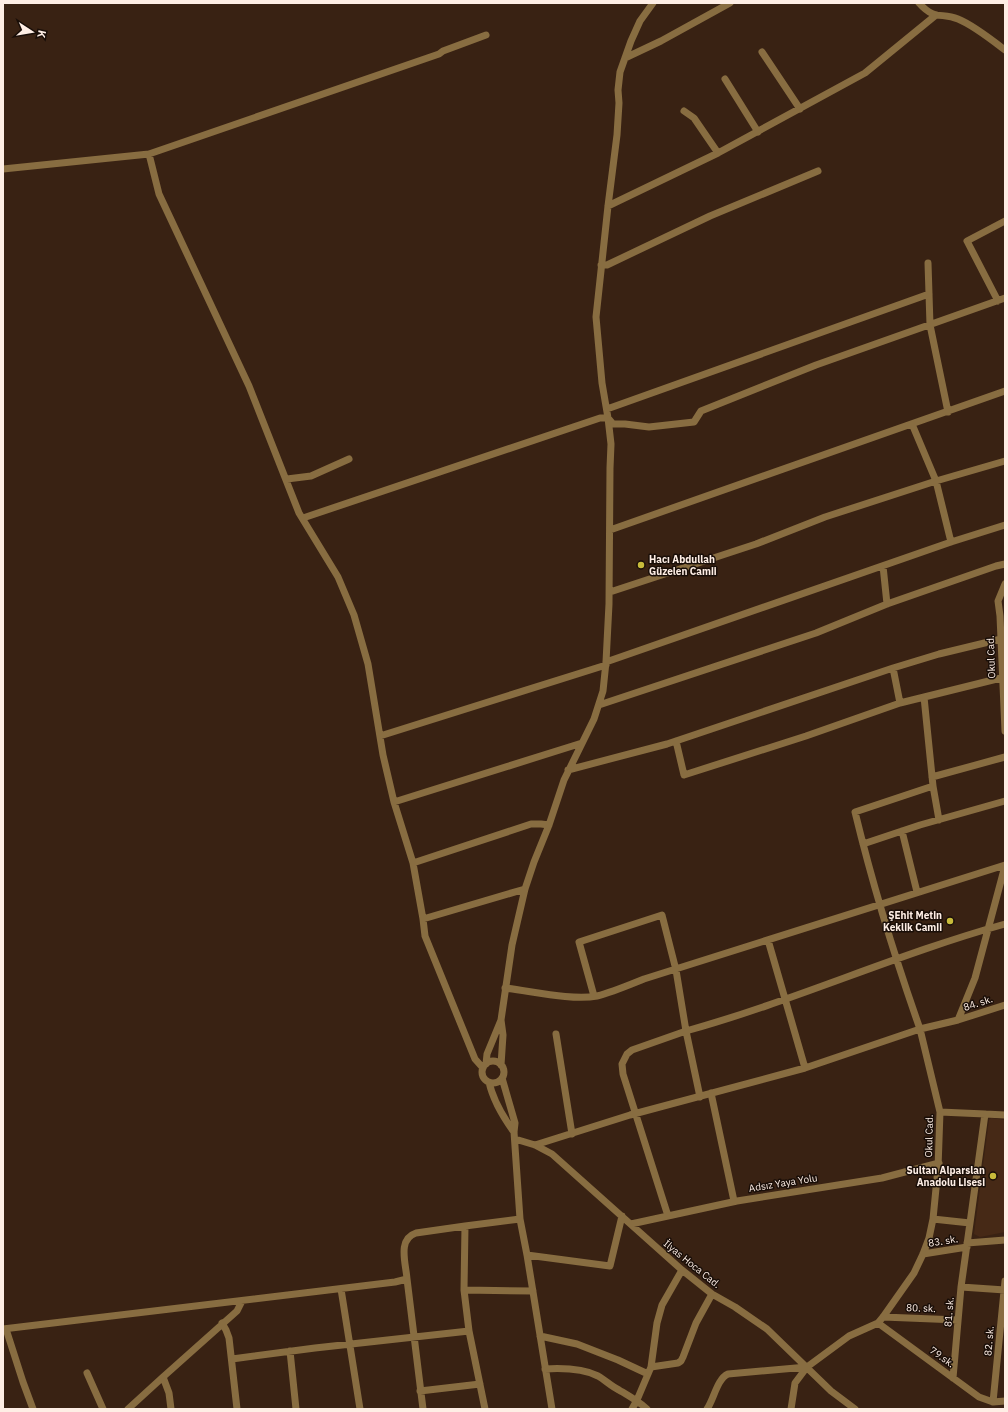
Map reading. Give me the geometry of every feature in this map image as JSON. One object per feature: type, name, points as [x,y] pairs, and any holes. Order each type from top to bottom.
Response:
[{"type":"street","points":[[501,1065],[503,1035],[501,1020],[505,988],[512,945],[525,889],[534,862],[549,826],[564,780],[594,719],[604,691],[610,592],[611,444],[602,382],[596,316],[608,206],[618,135],[618,90],[620,72],[640,22],[654,3]]},
{"type":"street","points":[[625,58],[661,41],[730,3]]},
{"type":"street","points":[[920,3],[925,9],[936,15],[958,19],[1005,50]]},
{"type":"street","points":[[608,206],[718,153],[865,73],[936,15]]},
{"type":"street","points":[[3,169],[149,154],[439,54],[443,51],[486,35]]},
{"type":"street","points":[[762,52],[800,109]]},
{"type":"street","points":[[725,79],[758,132]]},
{"type":"street","points":[[684,111],[694,118],[718,153]]},
{"type":"street","points":[[149,154],[159,194],[248,386],[299,513],[338,576],[354,615],[368,664],[383,755],[394,802],[413,863],[425,936],[432,957],[474,1059],[484,1066]]},
{"type":"street","points":[[601,265],[607,265],[710,216],[818,171]]},
{"type":"street","points":[[998,301],[967,241],[1005,220]]},
{"type":"street","points":[[928,263],[930,325],[948,412]]},
{"type":"street","points":[[607,409],[929,294]]},
{"type":"street","points":[[608,418],[613,424],[649,427],[694,422],[701,411],[816,365],[1005,298]]},
{"type":"street","points":[[610,530],[1005,391]]},
{"type":"street","points":[[303,518],[600,418],[608,418]]},
{"type":"street","points":[[912,424],[936,481],[951,542]]},
{"type":"street","points":[[287,480],[311,476],[349,459]]},
{"type":"street","points":[[610,592],[756,544],[826,517],[1005,460]]},
{"type":"street","points":[[380,736],[606,663],[951,542],[1005,525]]},
{"type":"street","points":[[599,705],[816,633],[887,604],[1005,564]]},
{"type":"street","points":[[882,566],[887,604]]},
{"type":"street","name":"Okul Cad.","points":[[1005,584],[1001,600],[1005,731]]},
{"type":"street","points":[[568,770],[676,741],[939,654],[1001,639]]},
{"type":"street","points":[[893,668],[900,703]]},
{"type":"street","points":[[676,741],[684,775],[806,736],[900,703],[1004,677]]},
{"type":"street","points":[[924,697],[933,786],[939,820]]},
{"type":"street","points":[[394,802],[582,742]]},
{"type":"street","points":[[932,776],[1005,757]]},
{"type":"street","name":"Okul Cad.","points":[[791,1409],[795,1382],[807,1367],[849,1336],[878,1323],[883,1317],[914,1273],[923,1254],[933,1219],[939,1163],[940,1112],[920,1029],[896,960],[855,812],[933,786]]},
{"type":"street","points":[[863,844],[1005,800]]},
{"type":"street","points":[[413,863],[531,824],[537,823],[549,826]]},
{"type":"street","points":[[902,831],[917,892]]},
{"type":"street","points":[[505,988],[570,996],[594,996],[1005,865]]},
{"type":"street","points":[[535,1145],[635,1114],[806,1068],[920,1029],[958,1020],[974,978],[1005,865]]},
{"type":"street","points":[[423,919],[525,889]]},
{"type":"street","points":[[594,996],[579,942],[662,915],[676,970],[686,1031],[700,1097]]},
{"type":"street","points":[[668,1216],[623,1074],[622,1069],[624,1059],[627,1054],[636,1048],[1005,924]]},
{"type":"street","points":[[768,940],[806,1068]]},
{"type":"street","name":"84. sk.","points":[[958,1020],[1005,1004]]},
{"type":"street","points":[[501,1020],[487,1054],[483,1077],[489,1082],[495,1083],[502,1078]]},
{"type":"street","points":[[556,1034],[572,1134]]},
{"type":"street","points":[[484,1066],[494,1061],[501,1065],[504,1070],[502,1078],[514,1123],[520,1219],[552,1409]]},
{"type":"street","points":[[489,1082],[492,1094],[514,1136]]},
{"type":"street","points":[[711,1093],[734,1201]]},
{"type":"street","points":[[940,1112],[1005,1115]]},
{"type":"street","name":"81. sk.","points":[[953,1378],[961,1287],[986,1114]]},
{"type":"street","name":"İlyas Hoca Cad.","points":[[514,1136],[552,1154],[682,1270],[712,1294],[735,1307],[767,1329],[831,1391],[856,1409]]},
{"type":"street","name":"Adsız Yaya Yolu","points":[[631,1224],[734,1201],[882,1178],[939,1163]]},
{"type":"street","points":[[527,1255],[610,1266],[622,1216]]},
{"type":"street","points":[[422,1409],[404,1249],[404,1244],[407,1238],[416,1233],[520,1219]]},
{"type":"street","points":[[933,1219],[970,1223]]},
{"type":"street","points":[[465,1226],[464,1290],[470,1331],[485,1409]]},
{"type":"street","name":"83. sk.","points":[[923,1254],[967,1245],[1005,1240]]},
{"type":"street","points":[[632,1409],[649,1371],[657,1323],[662,1305],[682,1270]]},
{"type":"street","points":[[33,1409],[5,1329],[341,1290],[407,1279]]},
{"type":"street","name":"82. sk.","points":[[995,1402],[1005,1281]]},
{"type":"street","points":[[961,1287],[1005,1290]]},
{"type":"street","points":[[341,1290],[360,1409]]},
{"type":"street","points":[[464,1290],[533,1291]]},
{"type":"street","points":[[540,1336],[577,1344],[649,1371],[681,1361],[696,1323],[712,1294]]},
{"type":"street","points":[[128,1409],[237,1311],[242,1301]]},
{"type":"street","name":"80. sk.","points":[[883,1317],[958,1320]]},
{"type":"street","points":[[222,1323],[228,1334],[232,1359],[236,1409]]},
{"type":"street","name":"79.sk.","points":[[878,1323],[979,1397],[995,1402]]},
{"type":"street","points":[[232,1359],[349,1344],[470,1331]]},
{"type":"street","points":[[290,1351],[296,1409]]},
{"type":"street","points":[[707,1409],[720,1380],[728,1374],[807,1367]]},
{"type":"street","points":[[545,1369],[560,1368],[578,1370],[597,1376],[618,1390],[637,1400],[647,1409]]},
{"type":"street","points":[[87,1374],[103,1409]]},
{"type":"street","points":[[163,1377],[170,1392],[172,1409]]},
{"type":"street","points":[[420,1391],[480,1384]]},
{"type":"street","points":[[995,1402],[1005,1401]]},
{"type":"shaded area","name":"Sultan Alparslan Anadolu Lisesi","points":[[991,1118],[1005,1120],[1005,1232],[980,1237],[974,1234],[989,1120]]},
{"type":"place","name":"Hacı Abdullah Güzelen Camii","points":[[641,565]]},
{"type":"place","name":"ŞEhit Metin Keklik Camii","points":[[950,921]]},
{"type":"place","name":"Sultan Alparslan Anadolu Lisesi","points":[[993,1176]]}]
